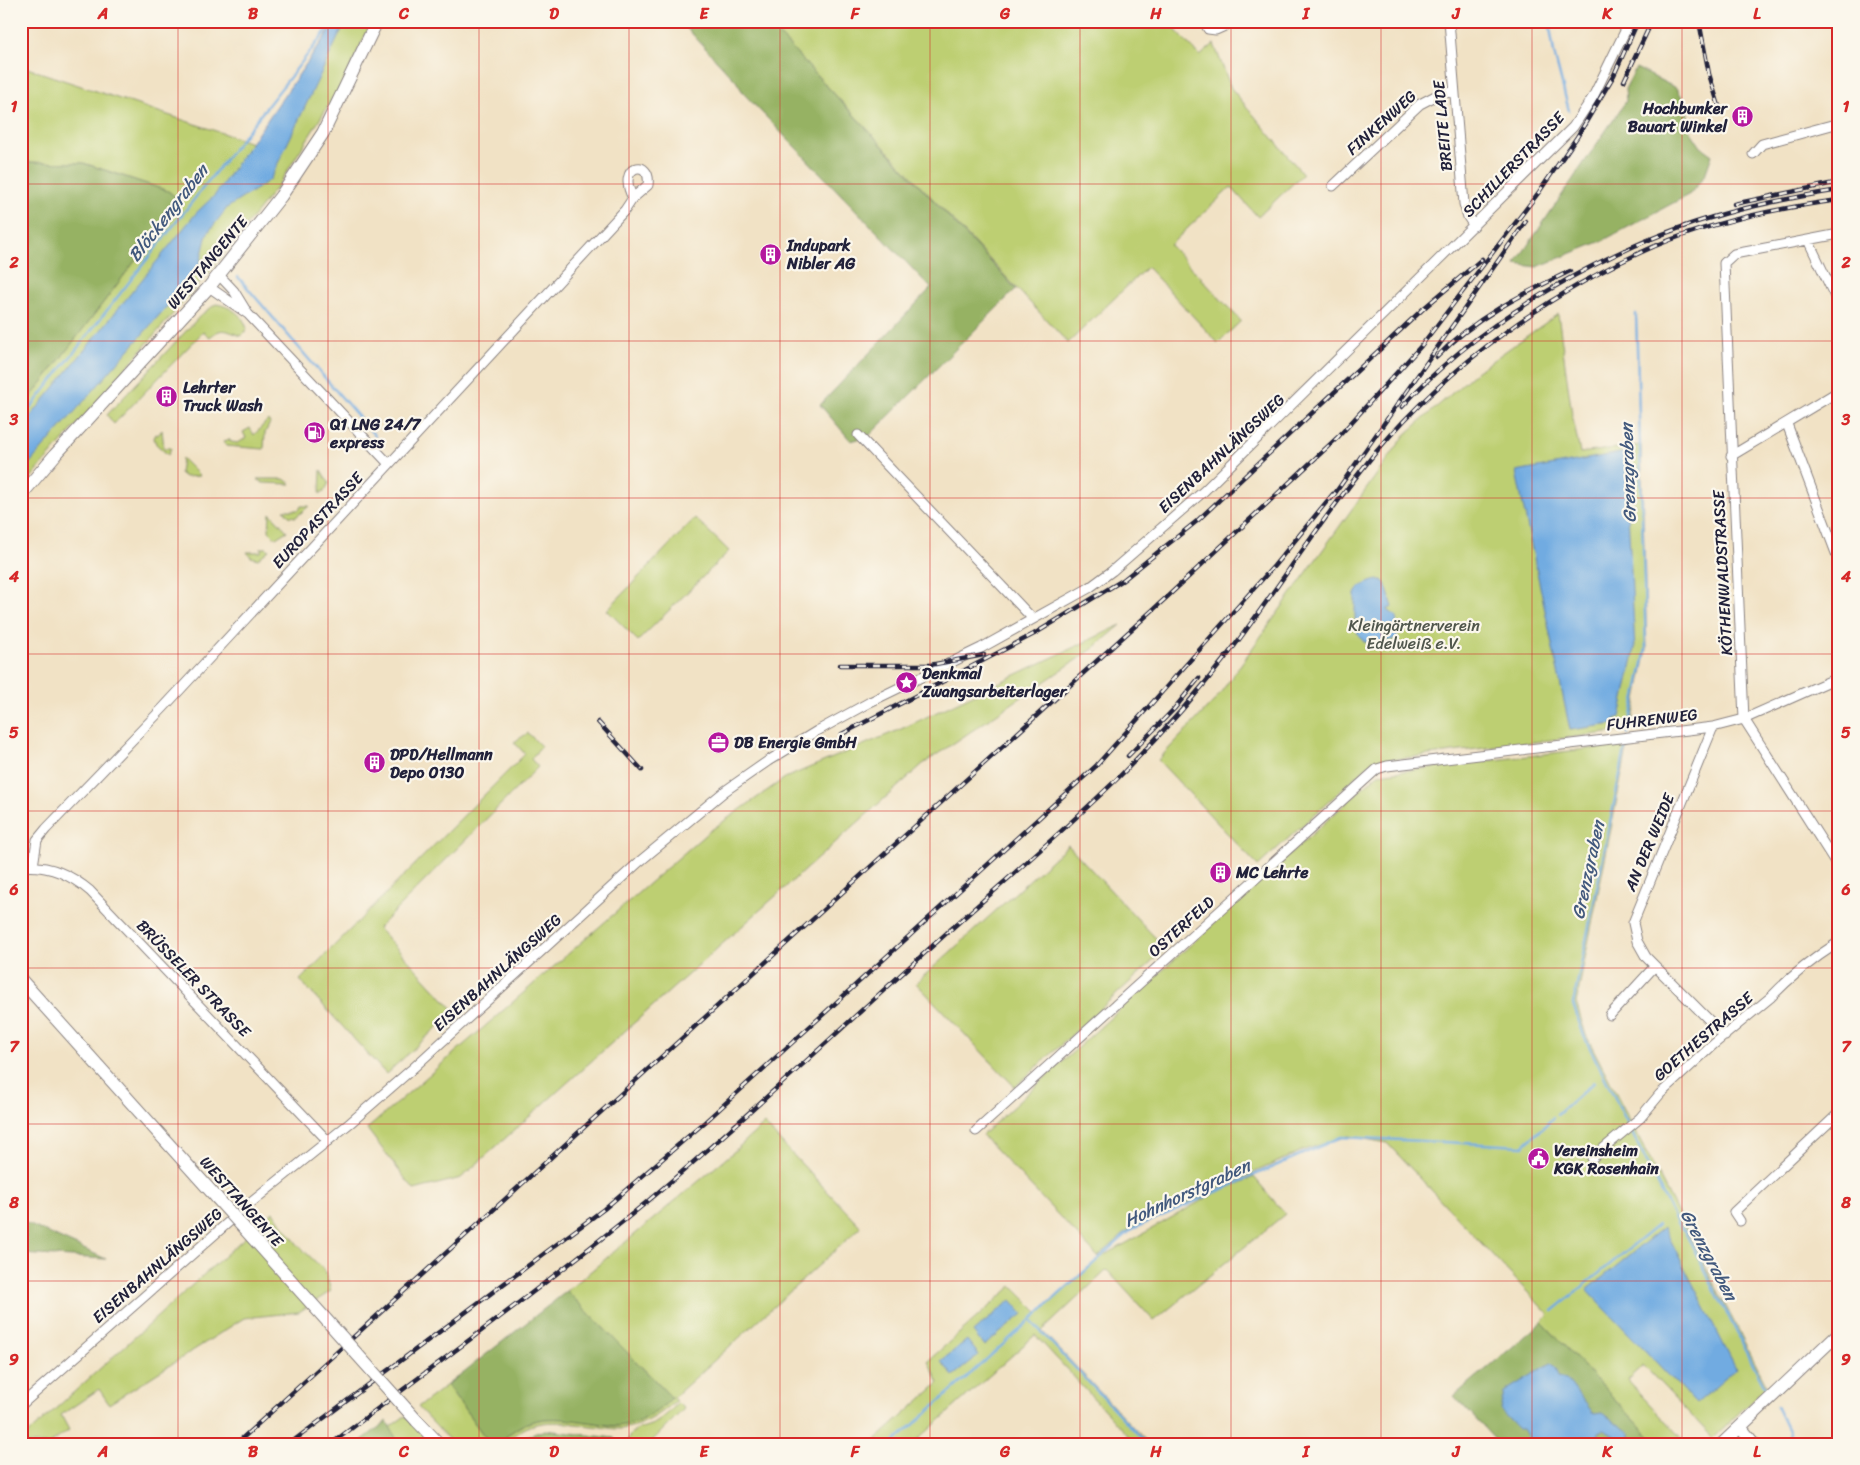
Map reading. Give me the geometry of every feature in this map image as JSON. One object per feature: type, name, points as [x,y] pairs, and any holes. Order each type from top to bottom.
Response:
[{"type":"main road","name":"WESTTANGENTE","points":[[21,495],[54,455],[219,275],[282,196],[323,133],[377,21]]},
{"type":"main road","name":"WESTTANGENTE","points":[[21,980],[439,1444]]},
{"type":"main road","points":[[1722,1444],[1839,1333]]},
{"type":"main road","points":[[1740,1427],[1754,1444]]},
{"type":"street","points":[[1204,21],[1208,29],[1216,30],[1225,26],[1226,21]]},
{"type":"street","name":"BREITE LADE","points":[[1449,21],[1464,204],[1468,217],[1474,226]]},
{"type":"street","name":"SCHILLERSTRASSE","points":[[1413,287],[1573,127],[1593,97],[1630,21]]},
{"type":"street","name":"FINKENWEG","points":[[1333,186],[1420,104],[1443,92],[1454,93]]},
{"type":"street","points":[[1753,154],[1762,144],[1839,123]]},
{"type":"street","name":"EUROPASTRASSE","points":[[33,866],[38,840],[46,830],[163,708],[625,210],[633,198]]},
{"type":"street","points":[[1839,234],[1808,240],[1839,305]]},
{"type":"street","name":"KÖTHENWALDSTRASSE","points":[[1808,240],[1734,254],[1724,263],[1727,291],[1731,456],[1744,720],[1839,868]]},
{"type":"street","points":[[219,275],[234,291],[248,314],[389,464]]},
{"type":"street","points":[[208,287],[248,314]]},
{"type":"street","name":"EISENBAHNLÄNGSWEG","points":[[21,1405],[242,1210],[328,1141],[491,999],[639,862],[724,791],[768,761],[870,702],[982,648],[1089,588],[1159,531],[1204,491],[1413,287]]},
{"type":"street","points":[[1731,456],[1839,391]]},
{"type":"street","points":[[1787,424],[1839,561]]},
{"type":"street","points":[[858,435],[1033,619]]},
{"type":"street","name":"FUHRENWEG","points":[[1564,745],[1713,727],[1744,720],[1839,677]]},
{"type":"street","name":"AN DER WEIDE","points":[[1713,727],[1633,923],[1636,941],[1655,966],[1725,1036]]},
{"type":"street","name":"OSTERFELD","points":[[976,1131],[1377,769],[1387,766],[1564,745]]},
{"type":"street","name":"BRÜSSELER STRASSE","points":[[21,868],[33,866],[60,872],[78,880],[328,1141]]},
{"type":"street","name":"GOETHESTRASSE","points":[[1592,1158],[1630,1126],[1660,1094],[1808,962],[1839,942]]},
{"type":"street","points":[[1610,1015],[1655,966]]},
{"type":"street","points":[[1740,1222],[1734,1212],[1839,1113]]},
{"type":"green space","points":[[338,21],[372,21],[344,81],[279,184],[211,270],[21,489],[21,410],[181,201],[168,191],[84,163],[21,162],[21,66],[252,143],[334,24]]},
{"type":"green space","points":[[680,21],[766,21],[1016,289],[869,436],[851,441],[820,405],[931,288],[744,94],[736,81]]},
{"type":"green space","points":[[766,21],[1167,21],[1200,56],[1214,44],[1231,88],[1303,174],[1258,217],[1231,187],[1170,245],[1241,321],[1218,343],[1147,267],[1068,343]]},
{"type":"green space","points":[[1636,68],[1676,88],[1685,101],[1691,132],[1701,147],[1712,155],[1705,175],[1690,194],[1602,241],[1537,267],[1515,264],[1626,101],[1625,89]]},
{"type":"green space","points":[[21,162],[83,163],[168,191],[181,201],[21,410]]},
{"type":"green space","points":[[216,304],[240,315],[247,329],[241,336],[228,331],[221,331],[210,337],[203,332],[114,424],[107,415],[201,315]]},
{"type":"green space","name":"Kleingärtnerverein Edelweiß e.V.","points":[[1558,314],[1572,414],[1580,453],[1641,445],[1647,649],[1631,730],[1372,762],[1258,866],[1158,760],[1216,699],[1405,435],[1476,372]]},
{"type":"green space","points":[[268,420],[270,423],[265,433],[264,449],[226,446],[223,442],[229,439],[231,442],[238,443],[246,438],[243,432],[250,428],[254,435]]},
{"type":"green space","points":[[162,430],[164,448],[171,448],[168,455],[156,444],[154,438]]},
{"type":"green space","points":[[182,458],[200,476],[185,477],[180,473]]},
{"type":"green space","points":[[321,470],[329,483],[320,494]]},
{"type":"green space","points":[[257,479],[284,479],[291,484],[263,483]]},
{"type":"green space","points":[[301,506],[309,506],[296,517],[289,516],[284,510],[299,510]]},
{"type":"green space","points":[[270,513],[287,531],[276,538],[269,531]]},
{"type":"green space","points":[[695,518],[729,551],[638,641],[607,610]]},
{"type":"green space","points":[[261,548],[269,550],[258,559],[251,557],[247,552],[261,552]]},
{"type":"green space","points":[[1121,625],[1094,648],[923,764],[461,1178],[414,1190],[367,1129],[707,833],[785,778],[901,729]]},
{"type":"green space","points":[[528,733],[541,746],[531,759],[538,767],[378,928],[455,1011],[386,1074],[300,980],[525,754],[514,742]]},
{"type":"green space","points":[[1628,744],[1576,1003],[1586,1035],[1767,1386],[1713,1438],[1643,1365],[1627,1380],[1687,1444],[1657,1444],[1542,1322],[1549,1315],[1387,1143],[1348,1136],[1304,1150],[1131,1228],[1098,1257],[982,1135],[1378,774]]},
{"type":"green space","points":[[1068,845],[1166,949],[1015,1087],[916,983]]},
{"type":"green space","points":[[764,1124],[861,1227],[673,1398],[676,1401],[653,1418],[634,1426],[620,1429],[560,1422],[537,1424],[515,1434],[504,1444],[499,1444],[521,1426],[543,1419],[567,1419],[617,1426],[672,1398],[567,1291],[730,1155]]},
{"type":"green space","points":[[1254,1177],[1285,1214],[1154,1321],[1107,1270],[1042,1331],[1149,1444],[1136,1444],[1035,1335],[913,1444],[871,1444],[939,1383],[928,1361],[1012,1286],[1039,1313],[1100,1258],[1215,1193]]},
{"type":"green space","points":[[273,1212],[298,1245],[325,1271],[331,1291],[299,1312],[244,1318],[109,1404],[99,1389],[61,1415],[69,1430],[50,1444],[21,1444],[21,1440]]},
{"type":"green space","points":[[21,1221],[106,1259],[21,1254]]},
{"type":"green space","points":[[567,1291],[672,1398],[654,1413],[634,1423],[615,1426],[543,1419],[521,1426],[510,1433],[499,1444],[490,1444],[447,1385]]},
{"type":"green space","points":[[1542,1322],[1657,1444],[1499,1444],[1454,1396]]},
{"type":"green space","points":[[447,1385],[490,1444],[453,1444],[418,1407]]},
{"type":"green space","points":[[678,1403],[684,1409],[649,1444],[627,1444],[628,1438],[634,1431],[657,1422]]},
{"type":"green space","points":[[405,1416],[433,1444],[399,1444],[390,1427]]},
{"type":"green space","points":[[387,1421],[399,1444],[357,1444]]},
{"type":"green space","points":[[545,1430],[614,1438],[617,1442],[616,1444],[514,1444],[521,1438]]},
{"type":"water","points":[[338,21],[346,21],[270,180],[227,208],[207,234],[198,271],[21,473],[21,428],[197,212],[215,195],[334,24]]},
{"type":"water","points":[[1625,452],[1635,649],[1620,717],[1615,719],[1613,724],[1570,730],[1516,472]]},
{"type":"water","points":[[1382,580],[1385,583],[1393,607],[1388,609],[1396,616],[1398,636],[1391,640],[1370,643],[1363,641],[1356,628],[1355,594],[1359,588],[1366,584]]},
{"type":"water","points":[[1664,1227],[1736,1369],[1696,1404],[1587,1290]]},
{"type":"water","points":[[1011,1300],[1023,1314],[984,1346],[973,1332]]},
{"type":"water","points":[[967,1340],[979,1355],[953,1376],[941,1361]]},
{"type":"water","points":[[1551,1363],[1556,1368],[1559,1377],[1568,1381],[1594,1414],[1603,1413],[1630,1433],[1632,1440],[1628,1442],[1603,1430],[1599,1432],[1598,1444],[1532,1444],[1523,1429],[1518,1429],[1500,1410],[1504,1392]]},
{"type":"waterway","name":"Blöckengraben","points":[[21,420],[334,21]]},
{"type":"waterway","name":"Grenzgraben","points":[[1549,21],[1554,53],[1569,111]]},
{"type":"waterway","points":[[238,277],[375,436]]},
{"type":"waterway","name":"Grenzgraben","points":[[1628,734],[1646,649],[1636,314]]},
{"type":"waterway","name":"Grenzgraben","points":[[1627,740],[1573,1004],[1584,1036],[1628,1124]]},
{"type":"waterway","name":"Hohnhorstgraben","points":[[1557,1115],[1594,1082]]},
{"type":"waterway","name":"Hohnhorstgraben","points":[[892,1444],[1132,1229],[1341,1137],[1523,1146],[1553,1118]]},
{"type":"waterway","name":"Grenzgraben","points":[[1630,1129],[1677,1223],[1685,1232],[1765,1387]]},
{"type":"waterway","points":[[1553,1311],[1658,1225]]},
{"type":"waterway","points":[[1030,1320],[1147,1444]]},
{"type":"waterway","name":"Grenzgraben","points":[[1776,1406],[1789,1433],[1788,1444]]},
{"type":"railway","points":[[236,1444],[1167,597],[1338,437],[1421,346],[1539,192],[1577,137],[1614,75],[1638,21]]},
{"type":"railway","points":[[1624,81],[1652,21]]},
{"type":"railway","points":[[1699,21],[1709,74],[1721,113]]},
{"type":"railway","points":[[1734,204],[1839,182]]},
{"type":"railway","points":[[1402,407],[1433,375],[1509,315],[1595,265],[1684,226],[1755,206],[1839,190]]},
{"type":"railway","points":[[331,1444],[531,1293],[648,1201],[750,1112],[1116,780],[1146,750],[1216,670],[1338,501],[1376,452],[1436,389],[1469,360],[1540,308],[1616,264],[1655,246],[1722,223],[1792,207],[1839,200]]},
{"type":"railway","points":[[1331,499],[1526,221]]},
{"type":"railway","points":[[842,734],[1034,634],[1123,580],[1197,521],[1424,308],[1482,259]]},
{"type":"railway","points":[[1437,357],[1467,330],[1499,308],[1570,271]]},
{"type":"railway","points":[[289,1444],[604,1209],[705,1122],[1096,766],[1274,566],[1333,494]]},
{"type":"railway","points":[[840,665],[930,665],[984,655]]},
{"type":"railway","points":[[1128,756],[1174,709],[1199,678]]},
{"type":"railway","points":[[598,722],[642,770]]},
{"type":"place","name":"Hochbunker Bauart Winkel","points":[[1743,117]]},
{"type":"place","name":"Indupark Nibler AG","points":[[771,254]]},
{"type":"place","name":"Lehrter Truck Wash","points":[[167,396]]},
{"type":"place","name":"Q1 LNG 24/7 express","points":[[314,433]]},
{"type":"place","name":"Denkmal Zwangsarbeiterlager","points":[[906,682]]},
{"type":"place","name":"DB Energie GmbH","points":[[718,742]]},
{"type":"place","name":"DPD/Hellmann Depo 0130","points":[[374,763]]},
{"type":"place","name":"MC Lehrte","points":[[1220,872]]},
{"type":"place","name":"Vereinsheim KGK Rosenhain","points":[[1538,1159]]}]
